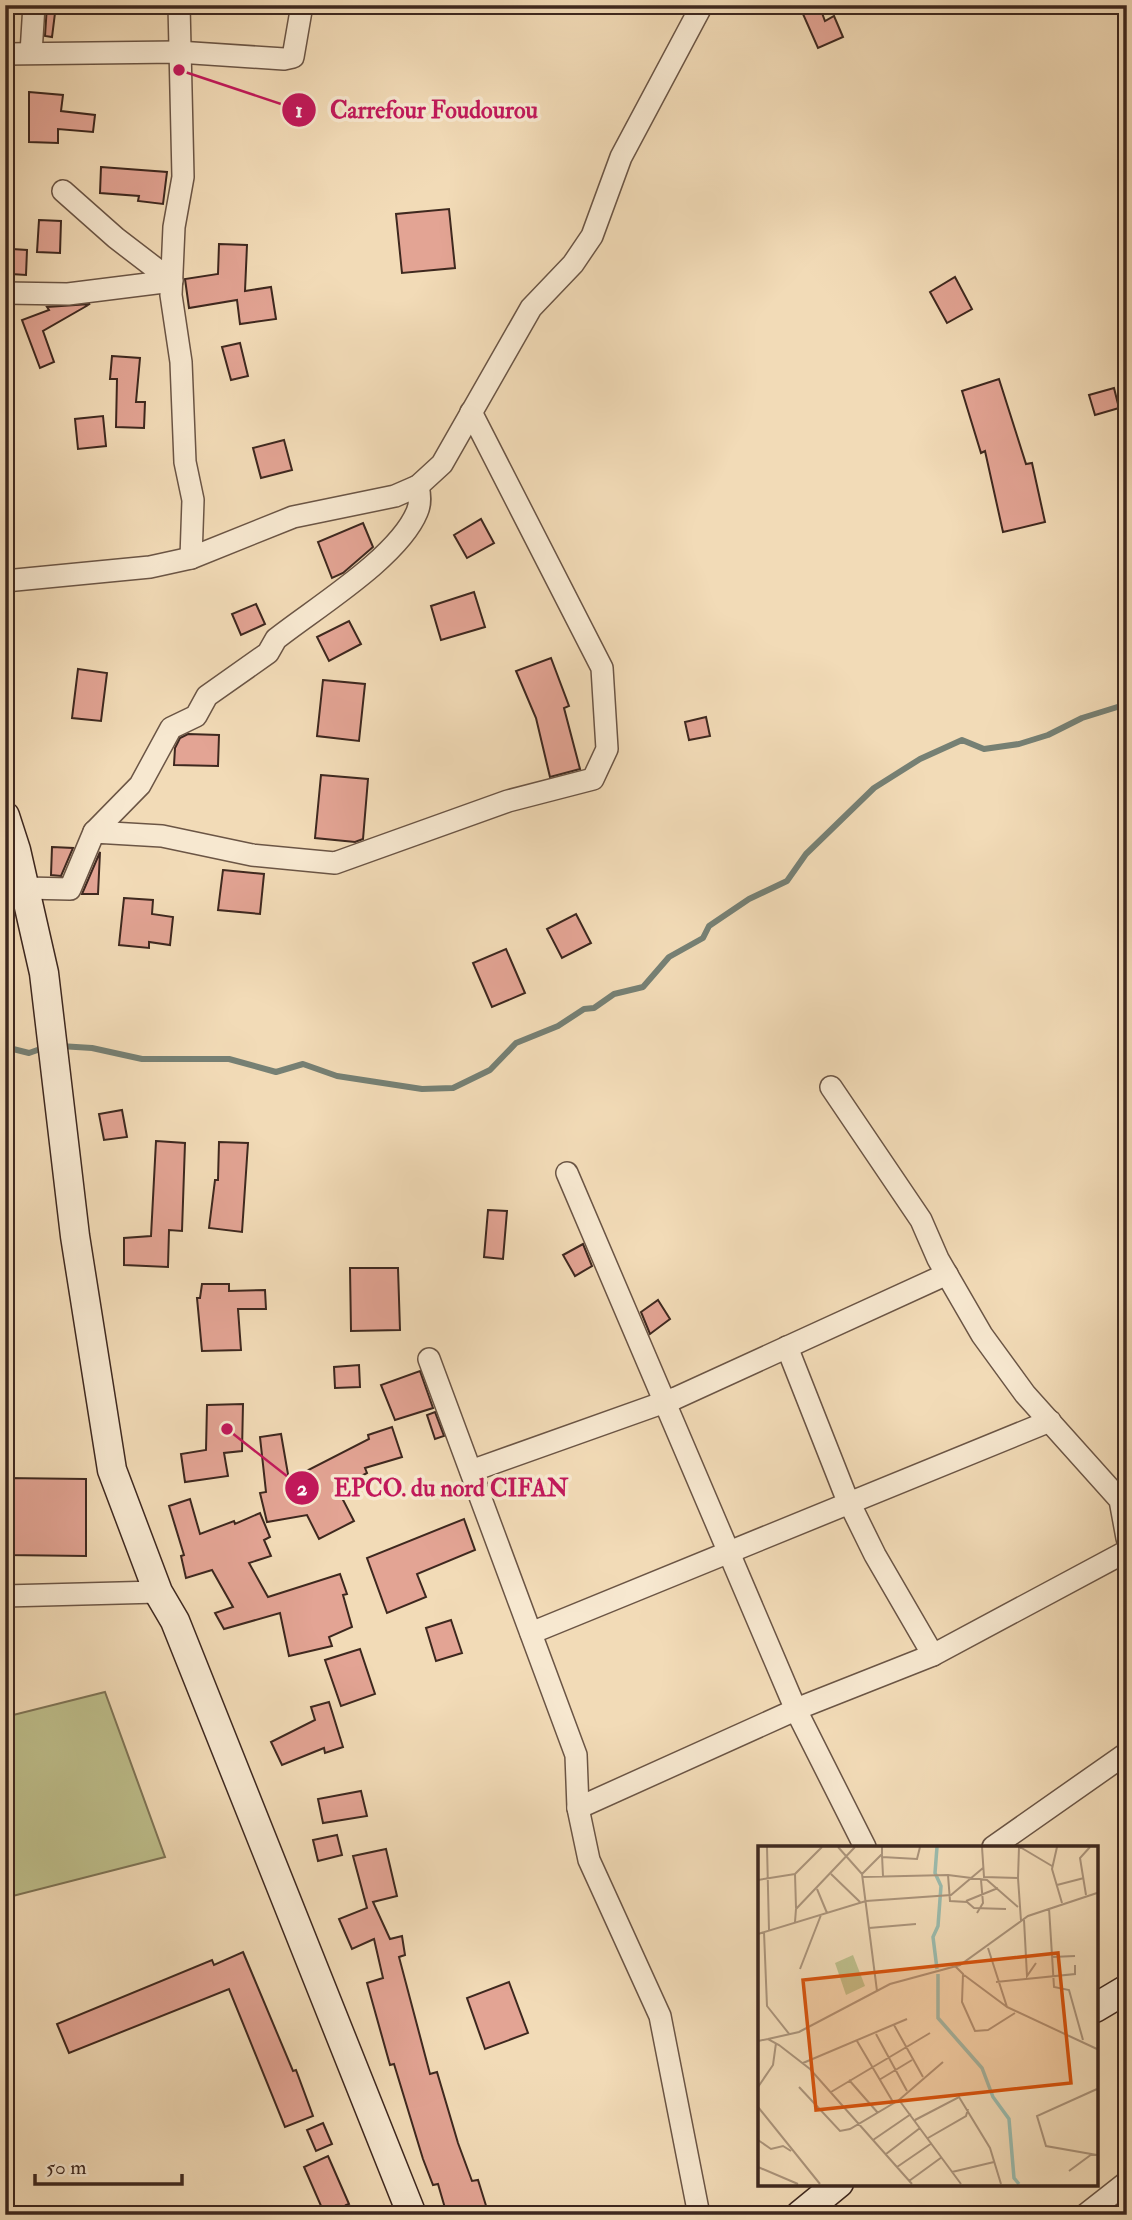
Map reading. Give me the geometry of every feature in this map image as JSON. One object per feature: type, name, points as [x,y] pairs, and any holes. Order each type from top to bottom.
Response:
[{"type":"street","points":[[31,53],[34,5]]},
{"type":"street","points":[[179,5],[183,177],[174,227],[171,295],[181,362],[185,462],[193,500],[191,558]]},
{"type":"street","points":[[5,54],[178,52],[293,57],[302,5]]},
{"type":"street","points":[[5,580],[150,567],[191,558],[293,517],[395,496],[418,486],[442,464],[531,308],[573,264],[592,236],[621,157],[702,5]]},
{"type":"street","points":[[63,191],[172,281]]},
{"type":"street","points":[[5,293],[68,294],[172,281]]},
{"type":"street","points":[[94,832],[162,836],[252,855],[335,863],[508,801],[593,779],[607,749],[602,668],[471,412]]},
{"type":"street","points":[[25,888],[70,889],[94,832],[140,785],[171,728],[196,716],[207,696],[268,653],[276,639],[393,546],[417,514],[420,499],[418,486]]},
{"type":"street","points":[[5,816],[44,973],[75,1236],[112,1470],[158,1592],[175,1621],[412,2215]]},
{"type":"street","points":[[831,1087],[921,1220],[947,1274],[982,1335],[1025,1394],[1124,1497],[1127,1538]]},
{"type":"street","points":[[567,1173],[796,1710],[864,1846]]},
{"type":"street","points":[[471,1471],[665,1402],[947,1274]]},
{"type":"street","points":[[787,1347],[849,1503],[875,1555],[933,1655]]},
{"type":"street","points":[[429,1359],[576,1755],[578,1808],[589,1860],[660,2016],[699,2215]]},
{"type":"street","points":[[531,1633],[1050,1421]]},
{"type":"street","points":[[578,1808],[796,1710],[933,1655],[1127,1551]]},
{"type":"street","points":[[5,1596],[158,1592]]},
{"type":"street","points":[[994,1846],[1127,1753]]},
{"type":"street","points":[[1097,2007],[1127,1989]]},
{"type":"street","points":[[1085,2215],[1127,2182]]},
{"type":"street","points":[[800,2215],[837,2185]]},
{"type":"green space","points":[[105,1692],[165,1857],[5,1898],[5,1717]]},
{"type":"building","points":[[47,5],[56,5],[52,37],[45,36]]},
{"type":"building","points":[[799,5],[819,5],[825,21],[834,16],[843,37],[818,48]]},
{"type":"building","points":[[29,92],[63,95],[61,111],[95,115],[93,132],[58,129],[58,143],[29,142]]},
{"type":"building","points":[[101,167],[167,172],[163,204],[138,201],[139,196],[100,193]]},
{"type":"building","points":[[449,209],[455,268],[402,273],[396,214]]},
{"type":"building","points":[[39,220],[61,221],[60,253],[37,252]]},
{"type":"building","points":[[219,244],[247,245],[245,291],[271,287],[276,319],[240,324],[237,300],[189,308],[185,279],[218,274]]},
{"type":"building","points":[[12,249],[27,250],[26,275],[11,274]]},
{"type":"building","points":[[955,277],[972,309],[947,323],[930,292]]},
{"type":"building","points":[[90,304],[43,331],[54,362],[40,368],[22,320],[49,310],[47,307]]},
{"type":"building","points":[[240,343],[248,376],[231,380],[222,347]]},
{"type":"building","points":[[112,356],[140,358],[136,402],[145,402],[144,428],[116,427],[117,379],[110,379]]},
{"type":"building","points":[[999,379],[1026,464],[1032,463],[1045,522],[1003,532],[985,451],[981,453],[962,391]]},
{"type":"building","points":[[1114,388],[1119,408],[1095,415],[1089,395]]},
{"type":"building","points":[[103,416],[106,446],[78,449],[75,419]]},
{"type":"building","points":[[284,440],[292,470],[261,478],[253,448]]},
{"type":"building","points":[[481,519],[494,543],[467,558],[454,535]]},
{"type":"building","points":[[363,523],[373,547],[343,573],[332,578],[318,542]]},
{"type":"building","points":[[474,592],[485,627],[441,640],[431,606]]},
{"type":"building","points":[[256,604],[265,624],[241,635],[232,614]]},
{"type":"building","points":[[349,621],[361,644],[329,661],[317,637]]},
{"type":"building","points":[[551,658],[569,706],[564,708],[580,769],[550,777],[536,718],[516,671]]},
{"type":"building","points":[[78,669],[107,673],[101,721],[72,718]]},
{"type":"building","points":[[323,680],[365,684],[359,741],[317,736]]},
{"type":"building","points":[[706,717],[710,736],[689,740],[685,722]]},
{"type":"building","points":[[188,734],[219,735],[218,766],[174,765],[175,748],[180,738]]},
{"type":"building","points":[[321,775],[368,779],[363,839],[355,842],[315,838]]},
{"type":"building","points":[[52,847],[73,848],[61,876],[51,875]]},
{"type":"building","points":[[100,852],[98,894],[82,894]]},
{"type":"building","points":[[223,870],[264,874],[260,914],[218,910]]},
{"type":"building","points":[[124,898],[153,900],[152,914],[173,917],[170,945],[149,942],[149,948],[119,945]]},
{"type":"building","points":[[576,914],[591,943],[562,958],[547,929]]},
{"type":"building","points":[[506,949],[525,993],[492,1007],[473,963]]},
{"type":"building","points":[[122,1110],[127,1137],[104,1140],[99,1114]]},
{"type":"building","points":[[156,1141],[185,1143],[182,1231],[169,1230],[168,1267],[124,1265],[124,1238],[151,1236]]},
{"type":"building","points":[[219,1142],[248,1143],[242,1232],[209,1228],[215,1180],[218,1180]]},
{"type":"building","points":[[488,1210],[507,1211],[503,1259],[484,1257]]},
{"type":"building","points":[[583,1244],[592,1266],[575,1276],[563,1255]]},
{"type":"building","points":[[350,1268],[398,1268],[400,1330],[351,1331]]},
{"type":"building","points":[[202,1284],[229,1284],[229,1291],[265,1290],[266,1309],[238,1309],[241,1350],[202,1351],[197,1298],[200,1298]]},
{"type":"building","points":[[658,1300],[670,1319],[650,1334],[641,1312]]},
{"type":"building","points":[[359,1365],[360,1387],[335,1388],[334,1367]]},
{"type":"building","points":[[420,1371],[433,1408],[395,1420],[381,1385]]},
{"type":"building","points":[[243,1404],[242,1451],[224,1453],[228,1476],[185,1482],[181,1454],[206,1450],[207,1405]]},
{"type":"building","points":[[435,1412],[444,1436],[435,1439],[427,1415]]},
{"type":"building","points":[[392,1427],[402,1457],[365,1468],[367,1473],[347,1484],[349,1488],[340,1494],[354,1521],[319,1539],[307,1515],[267,1522],[260,1493],[266,1492],[260,1437],[281,1434],[289,1480],[369,1439],[368,1435]]},
{"type":"building","points":[[5,1478],[86,1479],[86,1556],[5,1555]]},
{"type":"building","points":[[190,1499],[200,1534],[234,1521],[235,1524],[260,1513],[270,1537],[264,1540],[271,1556],[249,1563],[268,1597],[340,1574],[347,1594],[343,1595],[352,1627],[329,1637],[332,1646],[289,1656],[280,1613],[224,1629],[215,1613],[233,1607],[212,1570],[186,1578],[181,1556],[184,1555],[169,1506]]},
{"type":"building","points":[[464,1519],[475,1550],[417,1574],[426,1597],[387,1613],[367,1558]]},
{"type":"building","points":[[451,1620],[462,1653],[436,1661],[426,1628]]},
{"type":"building","points":[[360,1649],[375,1694],[341,1706],[325,1660]]},
{"type":"building","points":[[329,1702],[343,1747],[325,1753],[324,1748],[282,1765],[271,1742],[315,1720],[311,1707]]},
{"type":"building","points":[[361,1791],[367,1816],[323,1823],[318,1799]]},
{"type":"building","points":[[337,1835],[342,1855],[318,1861],[313,1840]]},
{"type":"building","points":[[386,1849],[397,1896],[373,1902],[390,1939],[402,1936],[405,1955],[399,1957],[430,2074],[437,2072],[458,2143],[472,2181],[478,2180],[488,2212],[447,2215],[438,2184],[433,2185],[423,2159],[394,2064],[390,2065],[367,1983],[383,1978],[374,1939],[352,1949],[339,1919],[367,1908],[353,1856]]},
{"type":"building","points":[[243,1952],[293,2071],[296,2070],[313,2116],[285,2127],[229,1989],[69,2053],[57,2024],[212,1960],[214,1965]]},
{"type":"building","points":[[509,1982],[528,2033],[485,2049],[467,1998]]},
{"type":"building","points":[[323,2123],[332,2144],[316,2151],[307,2130]]},
{"type":"building","points":[[328,2156],[349,2204],[346,2205],[351,2215],[325,2215],[304,2167]]},
{"type":"waterway","points":[[60,1046],[92,1048],[142,1059],[229,1059],[276,1072],[303,1064],[337,1076],[422,1089],[453,1088],[490,1070],[516,1043],[558,1026],[584,1009],[594,1008],[614,994],[643,987],[669,957],[703,938],[709,926],[749,899],[787,881],[806,854],[874,788],[920,759],[962,740],[984,749],[1019,744],[1048,735],[1082,718],[1127,704]]},
{"type":"waterway","points":[[5,1047],[29,1053],[46,1047]]},
{"type":"place","name":"Carrefour Foudourou","points":[[179,70]]},
{"type":"place","name":"EPCO. du nord CIFAN","points":[[227,1429]]}]
